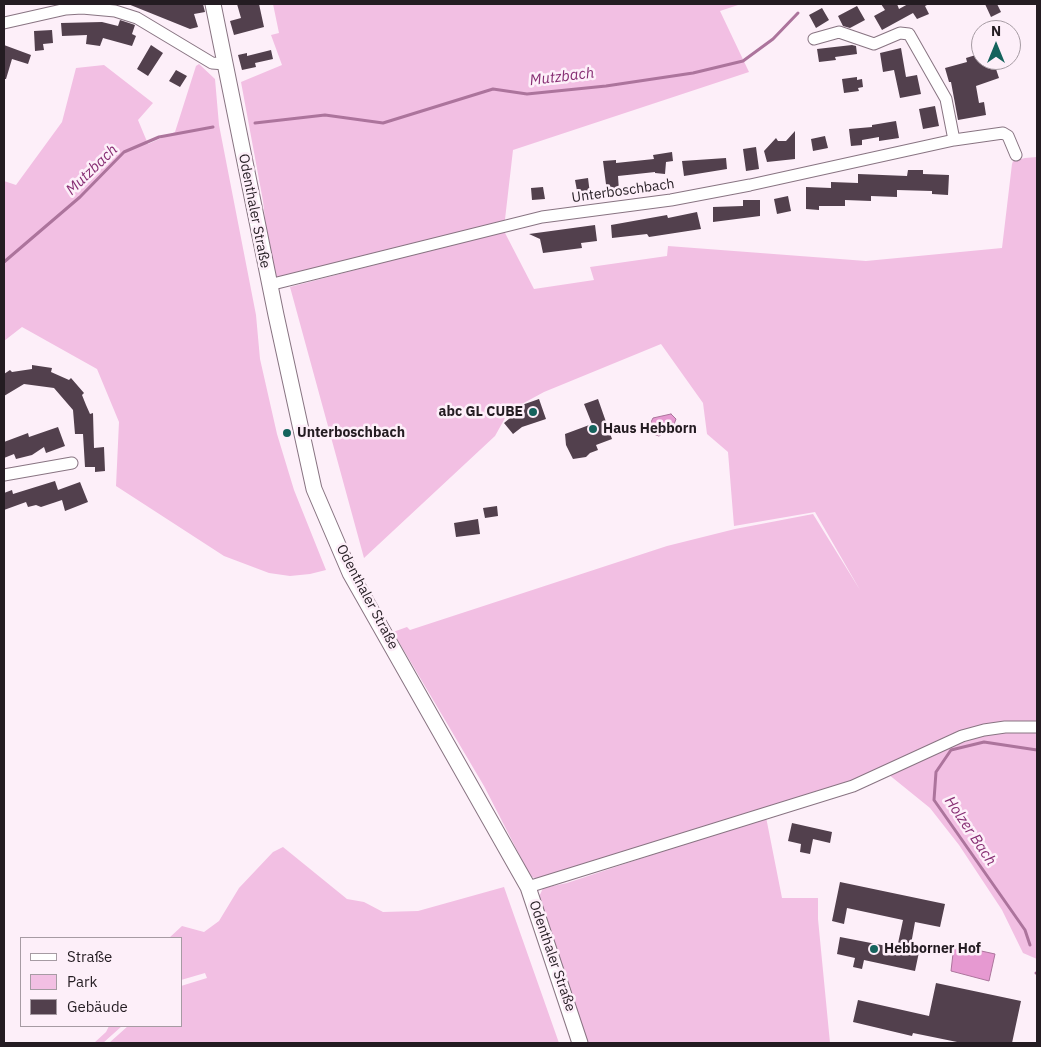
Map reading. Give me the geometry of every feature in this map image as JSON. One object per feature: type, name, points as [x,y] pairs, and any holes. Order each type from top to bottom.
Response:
[{"type":"main road","name":"Odenthaler Straße","points":[[213,4],[269,285],[299,424],[318,498],[350,573],[528,887],[580,1043]]},
{"type":"street","points":[[4,23],[82,8],[115,11],[137,18],[212,63],[225,64]]},
{"type":"street","points":[[814,39],[839,32],[874,44],[900,33],[909,34],[946,100],[954,140]]},
{"type":"street","name":"Unterboschbach","points":[[269,285],[542,217],[671,200],[750,185],[954,140],[1003,133],[1008,136],[1016,155]]},
{"type":"street","points":[[4,475],[72,463]]},
{"type":"street","points":[[528,887],[853,786],[970,734],[1005,727],[1037,727]]},
{"type":"green space","points":[[273,4],[741,4],[720,11],[749,72],[513,150],[504,228],[272,282],[263,201],[241,82],[282,65],[271,35],[279,33]]},
{"type":"green space","points":[[199,64],[215,79],[219,125],[256,315],[260,359],[277,434],[294,490],[326,570],[310,574],[290,576],[269,573],[224,556],[116,486],[119,422],[97,369],[22,327],[4,341],[4,181],[16,185],[62,122],[76,68],[104,65],[153,103],[138,120],[148,144],[175,132],[196,66]]},
{"type":"green space","points":[[1037,157],[1037,725],[1004,725],[870,776],[539,879],[531,877],[525,872],[521,858],[484,786],[393,632],[407,627],[410,630],[667,546],[735,529],[813,514],[860,590],[815,512],[734,526],[728,452],[707,434],[703,403],[661,344],[544,392],[509,411],[495,436],[364,558],[290,287],[504,231],[534,289],[594,280],[590,267],[667,256],[668,246],[866,261],[1002,248],[1013,161]]},
{"type":"green space","points":[[1005,728],[1037,728],[1037,959],[1023,953],[1002,910],[959,845],[930,808],[888,774],[936,752]]},
{"type":"green space","points":[[766,817],[782,898],[818,898],[818,919],[830,1043],[584,1043],[539,897],[543,888],[567,883]]},
{"type":"green space","points":[[283,847],[347,899],[364,902],[383,912],[418,911],[504,887],[559,1043],[109,1043],[127,1027],[182,1027],[182,986],[207,978],[205,973],[182,980],[182,937],[170,937],[182,926],[204,932],[219,921],[239,888],[273,852]]},
{"type":"green space","points":[[108,1027],[121,1027],[103,1043],[94,1043],[106,1032]]},
{"type":"shaded area","points":[[671,414],[676,419],[673,427],[659,436],[650,433],[649,426],[653,418]]},
{"type":"shaded area","points":[[954,945],[995,954],[989,981],[951,971]]},
{"type":"building","points":[[128,4],[203,4],[205,12],[194,14],[198,27],[190,29]]},
{"type":"building","points":[[237,4],[259,4],[264,27],[234,35],[230,21],[241,18]]},
{"type":"building","points":[[881,4],[897,4],[899,9],[908,4],[929,4],[925,6],[929,14],[917,19],[913,13],[882,30],[874,16],[885,10]]},
{"type":"building","points":[[985,4],[997,4],[1001,12],[991,17]]},
{"type":"building","points":[[857,6],[865,20],[850,28],[843,26],[838,16]]},
{"type":"building","points":[[822,8],[829,20],[816,28],[809,15]]},
{"type":"building","points":[[120,20],[135,25],[132,34],[136,36],[132,46],[103,38],[100,46],[86,44],[87,35],[62,36],[61,23],[102,22],[118,26]]},
{"type":"building","points":[[52,30],[53,43],[43,44],[44,50],[35,51],[34,31]]},
{"type":"building","points":[[4,45],[31,55],[28,64],[12,59],[6,79],[4,79]]},
{"type":"building","points":[[151,45],[163,53],[148,76],[137,69]]},
{"type":"building","points":[[856,46],[857,54],[835,57],[836,60],[819,62],[817,49]]},
{"type":"building","points":[[901,48],[906,77],[917,75],[921,94],[900,98],[894,70],[883,72],[880,53]]},
{"type":"building","points":[[271,50],[273,59],[255,63],[256,67],[242,70],[238,55],[247,53],[247,56]]},
{"type":"building","points":[[971,56],[971,70],[996,70],[999,78],[976,86],[979,103],[984,102],[986,115],[958,120],[951,82],[949,82],[945,68],[967,62],[966,58]]},
{"type":"building","points":[[176,70],[187,76],[180,87],[169,81]]},
{"type":"building","points":[[857,77],[857,80],[862,79],[863,87],[858,88],[859,91],[844,93],[842,79]]},
{"type":"building","points":[[935,106],[939,126],[923,129],[919,109]]},
{"type":"building","points":[[896,121],[899,138],[879,141],[879,137],[862,140],[862,145],[851,146],[849,129],[872,127],[872,125]]},
{"type":"building","points":[[795,131],[795,159],[767,162],[764,151],[776,138],[778,141],[786,141]]},
{"type":"building","points":[[825,136],[828,148],[813,151],[811,139]]},
{"type":"building","points":[[756,147],[759,169],[746,171],[743,149]]},
{"type":"building","points":[[672,152],[673,161],[666,162],[665,174],[655,172],[618,176],[619,191],[607,192],[603,161],[616,160],[616,163],[654,159],[653,155]]},
{"type":"building","points":[[726,158],[727,169],[684,176],[682,161]]},
{"type":"building","points":[[908,170],[923,170],[923,174],[949,175],[948,195],[932,194],[932,191],[897,190],[897,197],[871,196],[871,201],[845,200],[845,206],[819,206],[819,210],[806,209],[806,187],[831,188],[831,182],[858,183],[858,174],[907,176]]},
{"type":"building","points":[[588,178],[590,194],[578,196],[575,180]]},
{"type":"building","points":[[543,187],[545,199],[532,200],[531,188]]},
{"type":"building","points":[[788,196],[791,211],[777,214],[774,199]]},
{"type":"building","points":[[743,200],[760,200],[760,216],[713,222],[713,207],[743,206]]},
{"type":"building","points":[[697,212],[701,229],[649,237],[647,234],[612,238],[611,225],[667,215],[668,218]]},
{"type":"building","points":[[595,225],[597,241],[581,243],[582,248],[543,253],[540,239],[529,234]]},
{"type":"building","points":[[32,365],[52,368],[51,372],[69,380],[71,378],[84,393],[82,395],[90,414],[93,413],[94,448],[104,447],[105,471],[95,472],[95,467],[85,467],[83,434],[75,434],[73,410],[54,388],[24,384],[4,396],[4,374],[10,370],[12,372],[32,369]]},
{"type":"building","name":"abc GL CUBE","points":[[539,399],[546,419],[522,427],[513,434],[504,423],[521,409],[519,406]]},
{"type":"building","name":"Haus Hebborn","points":[[598,399],[612,439],[596,445],[598,450],[586,457],[573,459],[566,445],[565,434],[592,424],[584,404]]},
{"type":"building","points":[[58,427],[65,446],[46,453],[44,447],[32,455],[16,459],[14,454],[4,458],[4,442],[28,433],[29,437]]},
{"type":"building","points":[[55,481],[58,490],[80,482],[88,502],[65,511],[62,500],[41,507],[36,505],[28,507],[26,502],[4,510],[4,493],[12,490],[13,494]]},
{"type":"building","points":[[497,506],[498,516],[485,518],[483,508]]},
{"type":"building","points":[[478,519],[480,534],[456,537],[454,523]]},
{"type":"building","points":[[792,823],[832,832],[830,843],[813,839],[810,854],[800,852],[801,844],[788,841]]},
{"type":"building","points":[[840,882],[945,904],[940,927],[915,922],[910,950],[919,952],[915,971],[864,960],[862,969],[853,967],[855,958],[837,954],[840,937],[897,948],[903,920],[847,908],[844,924],[832,921]]},
{"type":"building","points":[[936,983],[1021,1001],[1012,1043],[962,1043],[913,1033],[912,1036],[853,1022],[858,1000],[929,1016]]},
{"type":"waterway","name":"Mutzbach","points":[[255,123],[325,115],[383,123],[493,89],[527,94],[606,86],[693,73],[743,61],[773,39],[798,13]]},
{"type":"waterway","name":"Mutzbach","points":[[4,262],[80,197],[124,152],[159,137],[213,127]]},
{"type":"waterway","name":"Holzer Bach","points":[[1030,945],[1025,930],[934,800],[936,772],[951,750],[984,742],[1037,750]]},
{"type":"place","name":"abc GL CUBE","points":[[533,412]]},
{"type":"place","name":"Haus Hebborn","points":[[593,429]]},
{"type":"place","name":"Unterboschbach","points":[[287,433]]},
{"type":"place","name":"Hebborner Hof","points":[[874,949]]}]
